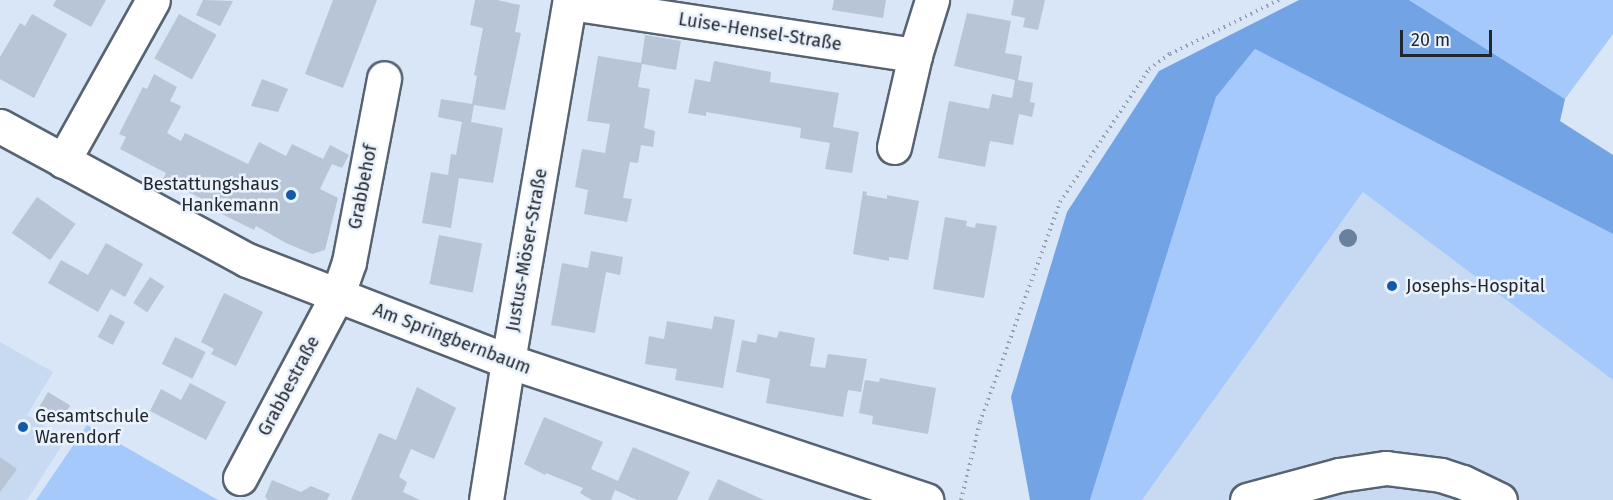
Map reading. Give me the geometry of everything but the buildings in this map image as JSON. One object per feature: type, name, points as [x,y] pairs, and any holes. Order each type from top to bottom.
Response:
[{"type":"street","points":[[63,161],[153,0]]},
{"type":"street","points":[[894,147],[915,55],[932,0]]},
{"type":"street","name":"Luise-Hensel-Straße","points":[[570,2],[915,55]]},
{"type":"street","name":"Justus-Möser-Straße","points":[[486,500],[570,2]]},
{"type":"street","name":"Grabbehof","points":[[338,294],[349,262],[384,78]]},
{"type":"street","name":"Am Springbernbaum","points":[[0,126],[247,260],[508,362],[927,500]]},
{"type":"street","name":"Grabbestraße","points":[[240,478],[338,294]]},
{"type":"street","points":[[1247,500],[1339,475],[1386,468],[1441,476],[1496,499]]},
{"type":"path","points":[[961,500],[980,422],[1060,202],[1149,69],[1170,54],[1279,0]]},
{"type":"shaded area","points":[[1299,0],[1409,0],[1565,99],[1560,121],[1613,155],[1613,234],[1255,49],[1216,97],[1090,500],[1030,500],[1011,397],[1067,212],[1159,71]]},
{"type":"shaded area","points":[[1409,0],[1613,0],[1613,34],[1565,99]]},
{"type":"shaded area","points":[[1255,49],[1613,234],[1613,380],[1363,192],[1142,500],[1090,500],[1216,97]]},
{"type":"shaded area","name":"Josephs-Hospital","points":[[1364,191],[1613,380],[1613,500],[1142,500]]},
{"type":"shaded area","name":"Gesamtschule Warendorf","points":[[0,342],[53,372],[27,415],[66,439],[27,500],[0,500]]},
{"type":"shaded area","points":[[87,425],[218,500],[36,500]]},
{"type":"place","name":"Bestattungshaus Hankemann","points":[[291,195]]},
{"type":"place","name":"Josephs-Hospital","points":[[1392,286]]},
{"type":"place","name":"Gesamtschule Warendorf","points":[[23,427]]}]
